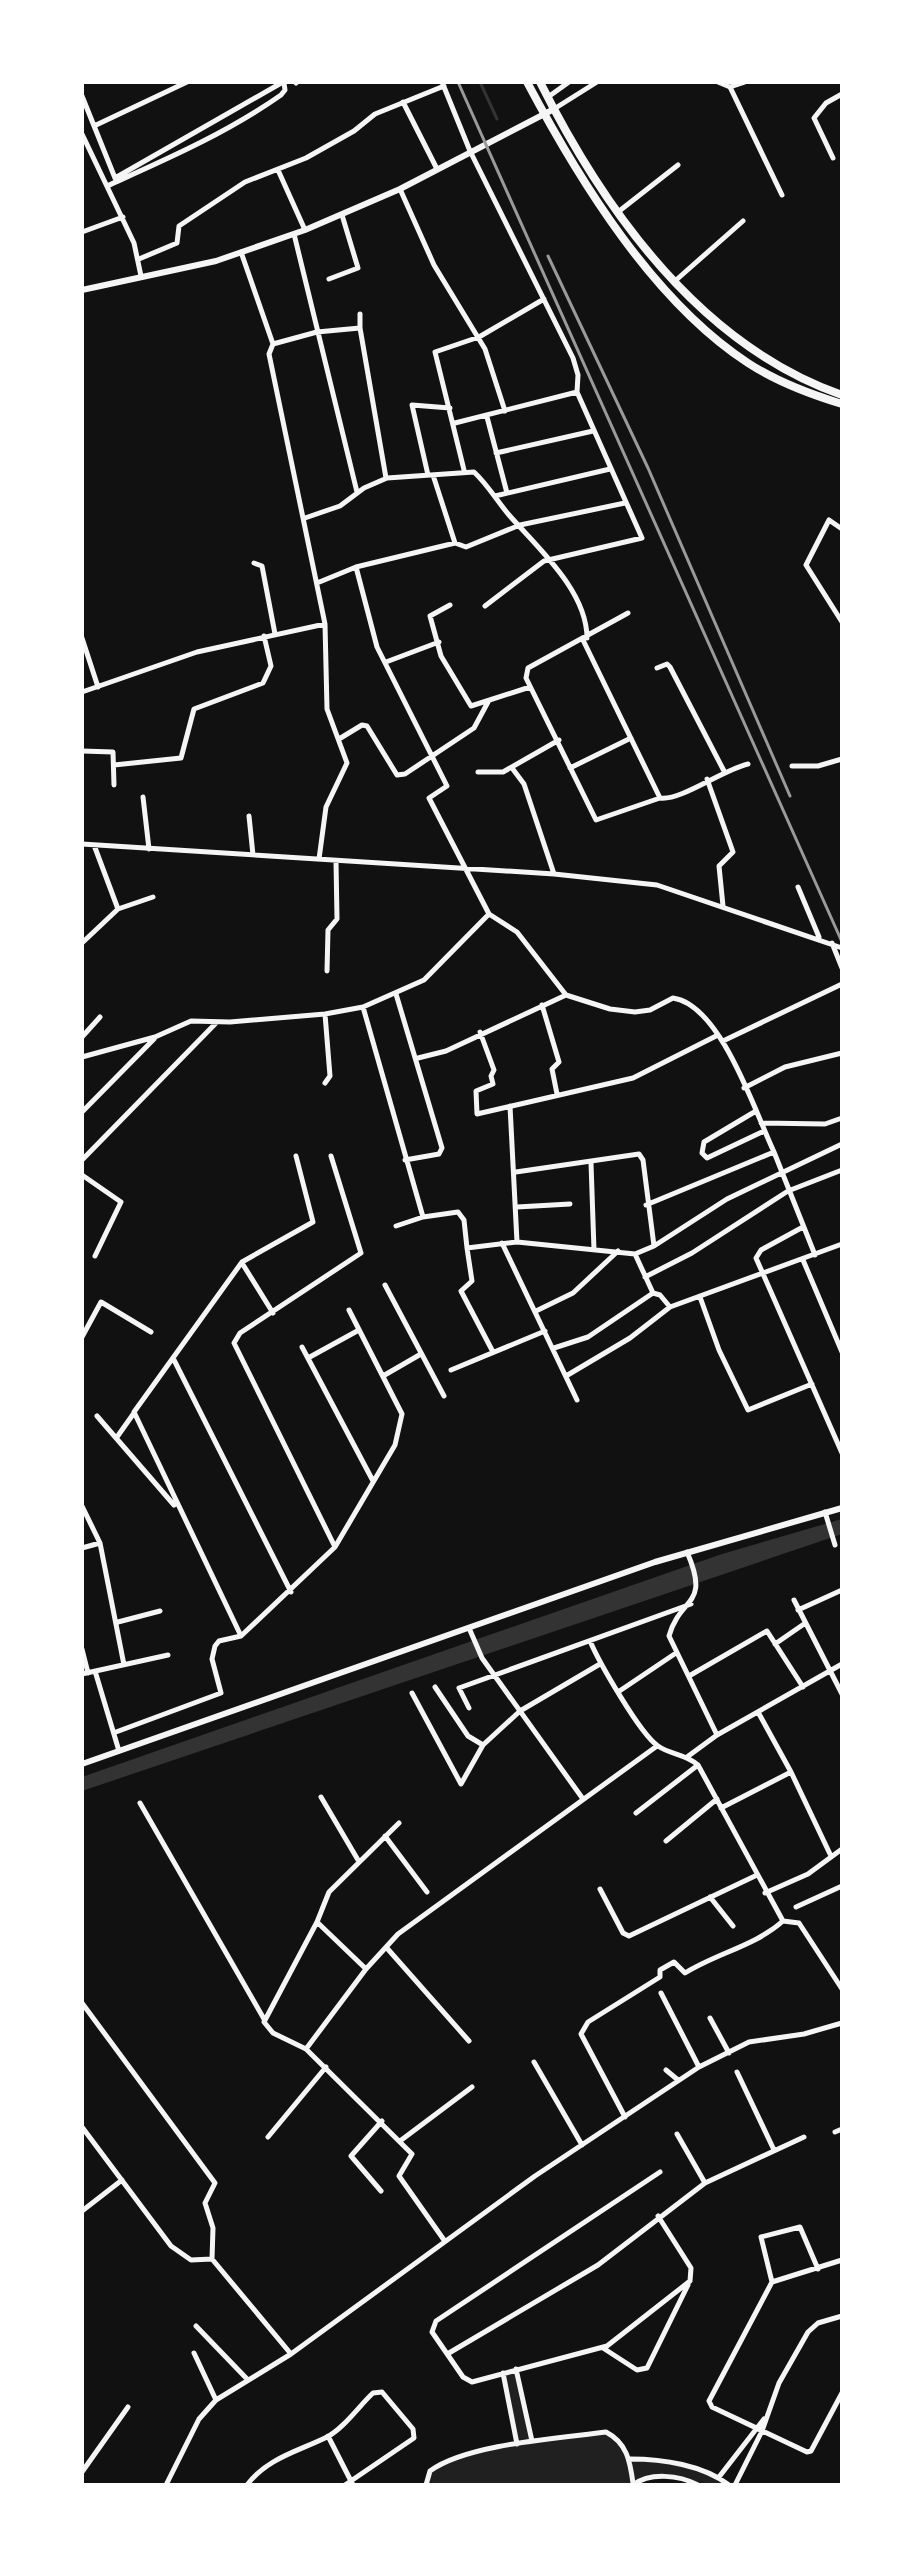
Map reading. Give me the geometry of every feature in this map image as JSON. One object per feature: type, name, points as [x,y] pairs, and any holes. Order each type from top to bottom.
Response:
[{"type":"highway","points":[[527,82],[609,219],[667,289],[745,361],[804,392],[842,404]]},
{"type":"highway","points":[[540,82],[618,212],[675,281],[731,336],[763,359],[809,383],[842,395]]},
{"type":"highway","points":[[804,392],[809,383]]},
{"type":"street","points":[[94,126],[187,82]]},
{"type":"street","points":[[82,96],[115,178],[283,82],[285,90],[281,95],[245,120],[201,144],[107,186]]},
{"type":"street","points":[[547,97],[569,82]]},
{"type":"street","points":[[82,290],[216,261],[305,230],[400,189],[554,109],[597,82]]},
{"type":"street","points":[[718,82],[730,87],[745,82]]},
{"type":"street","points":[[139,259],[177,243],[179,226],[245,182],[306,158],[354,131],[375,114],[443,84],[470,151],[573,358],[578,375],[577,392],[642,538],[544,561],[485,606]]},
{"type":"street","points":[[730,87],[782,195]]},
{"type":"street","points":[[833,158],[814,118],[826,103],[842,94]]},
{"type":"street","points":[[403,102],[437,169]]},
{"type":"street","points":[[82,134],[84,146],[123,217],[139,259],[141,276]]},
{"type":"street","points":[[618,212],[678,165]]},
{"type":"street","points":[[278,170],[305,230]]},
{"type":"street","points":[[400,189],[434,265],[479,337],[505,411]]},
{"type":"street","points":[[329,279],[358,268],[342,215]]},
{"type":"street","points":[[82,232],[123,217]]},
{"type":"street","points":[[675,281],[743,221]]},
{"type":"street","points":[[294,234],[357,492]]},
{"type":"street","points":[[241,252],[273,344],[269,354],[325,624],[327,709],[347,763],[326,807],[319,859]]},
{"type":"street","points":[[464,470],[455,423],[435,352],[479,337],[544,299]]},
{"type":"street","points":[[360,314],[387,478]]},
{"type":"street","points":[[273,344],[317,332],[360,328]]},
{"type":"street","points":[[455,423],[577,392]]},
{"type":"street","points":[[450,408],[412,405],[431,475],[455,543]]},
{"type":"street","points":[[487,417],[507,493]]},
{"type":"street","points":[[496,453],[593,431]]},
{"type":"street","points":[[495,496],[610,469]]},
{"type":"street","points":[[305,518],[340,506],[357,492],[387,478],[464,470],[474,472],[552,558],[587,623],[585,639],[660,798]]},
{"type":"street","points":[[317,583],[356,567],[455,543],[466,547],[520,525],[625,503]]},
{"type":"street","points":[[842,529],[829,520],[806,565],[842,622]]},
{"type":"street","points":[[254,563],[262,566],[275,634]]},
{"type":"street","points":[[356,567],[372,631],[447,786],[429,798],[463,869],[489,914],[517,932],[566,995],[629,1012],[643,1012],[673,998],[698,1012],[723,1041],[774,1152],[815,1255]]},
{"type":"street","points":[[450,605],[430,616],[441,656],[465,699],[474,707],[530,687]]},
{"type":"street","points":[[832,606],[842,629]]},
{"type":"street","points":[[628,613],[525,672],[596,820],[660,798],[672,798],[724,771],[748,764]]},
{"type":"street","points":[[82,692],[197,652],[325,624]]},
{"type":"street","points":[[114,765],[181,758],[194,709],[263,683],[271,666],[264,636]]},
{"type":"street","points":[[82,638],[98,687]]},
{"type":"street","points":[[386,662],[439,642]]},
{"type":"street","points":[[657,668],[669,665],[724,771]]},
{"type":"street","points":[[339,739],[362,725],[367,726],[397,775],[416,768],[474,728],[484,715],[488,702]]},
{"type":"street","points":[[570,768],[631,738]]},
{"type":"street","points":[[478,772],[498,774],[559,740]]},
{"type":"street","points":[[82,751],[111,751],[114,785]]},
{"type":"street","points":[[792,766],[818,766],[842,759]]},
{"type":"street","points":[[512,768],[524,784],[554,874]]},
{"type":"street","points":[[707,779],[733,852],[719,866],[723,906]]},
{"type":"street","points":[[143,797],[149,849]]},
{"type":"street","points":[[249,816],[253,855]]},
{"type":"street","points":[[82,844],[554,874],[665,886],[785,930],[819,937],[842,948]]},
{"type":"street","points":[[94,845],[118,909]]},
{"type":"street","points":[[327,971],[328,930],[337,919],[336,861]]},
{"type":"street","points":[[798,887],[819,937]]},
{"type":"street","points":[[82,943],[118,909],[153,897]]},
{"type":"street","points":[[82,1057],[155,1037],[191,1021],[325,1014],[363,1007],[396,994],[434,972],[489,914]]},
{"type":"street","points":[[832,943],[842,968]]},
{"type":"street","points":[[723,1041],[842,984]]},
{"type":"street","points":[[396,994],[418,1058],[442,1151],[405,1160]]},
{"type":"street","points":[[418,1058],[446,1051],[480,1032],[566,995]]},
{"type":"street","points":[[542,1005],[559,1062],[552,1069],[557,1094]]},
{"type":"street","points":[[363,1007],[423,1217]]},
{"type":"street","points":[[325,1014],[330,1076],[325,1083]]},
{"type":"street","points":[[82,1037],[100,1017]]},
{"type":"street","points":[[82,1160],[218,1021]]},
{"type":"street","points":[[480,1032],[494,1070],[491,1076],[493,1084],[476,1091],[476,1113],[646,1073],[718,1035]]},
{"type":"street","points":[[82,1112],[155,1037]]},
{"type":"street","points":[[744,1088],[785,1067],[842,1053]]},
{"type":"street","points":[[510,1106],[516,1172],[517,1242]]},
{"type":"street","points":[[756,1111],[704,1142],[702,1153],[707,1158],[764,1131]]},
{"type":"street","points":[[761,1123],[825,1124],[842,1118]]},
{"type":"street","points":[[467,1248],[517,1242],[635,1254],[654,1246],[727,1199],[842,1144]]},
{"type":"street","points":[[646,1205],[774,1152]]},
{"type":"street","points":[[516,1172],[640,1155],[654,1246]]},
{"type":"street","points":[[117,1437],[242,1262],[313,1222],[296,1156]]},
{"type":"street","points":[[331,1156],[362,1251],[351,1262],[240,1333],[234,1343],[335,1547]]},
{"type":"street","points":[[591,1163],[594,1250]]},
{"type":"street","points":[[645,1277],[692,1253],[788,1191],[842,1170]]},
{"type":"street","points":[[82,1175],[121,1202],[95,1256]]},
{"type":"street","points":[[517,1207],[570,1204]]},
{"type":"street","points":[[396,1226],[423,1217],[460,1213],[464,1220],[472,1281],[461,1291],[493,1352]]},
{"type":"street","points":[[803,1227],[759,1253],[756,1258],[842,1453]]},
{"type":"street","points":[[502,1243],[577,1400]]},
{"type":"street","points":[[566,1376],[608,1353],[670,1307],[842,1244]]},
{"type":"street","points":[[536,1311],[573,1293],[619,1250]]},
{"type":"street","points":[[635,1254],[653,1293],[662,1296],[670,1307]]},
{"type":"street","points":[[803,1260],[842,1352]]},
{"type":"street","points":[[242,1262],[273,1313]]},
{"type":"street","points":[[385,1285],[444,1396]]},
{"type":"street","points":[[554,1348],[588,1337],[653,1293]]},
{"type":"street","points":[[700,1297],[719,1350],[748,1410],[812,1384]]},
{"type":"street","points":[[82,1337],[98,1304],[104,1302],[151,1332]]},
{"type":"street","points":[[116,1732],[221,1693],[212,1652],[219,1641],[241,1636],[291,1592],[335,1547],[395,1445],[403,1424],[402,1414],[349,1310]]},
{"type":"street","points":[[308,1358],[359,1330]]},
{"type":"street","points":[[451,1370],[545,1331]]},
{"type":"street","points":[[302,1347],[373,1482]]},
{"type":"street","points":[[383,1376],[421,1354]]},
{"type":"street","points":[[173,1358],[291,1592]]},
{"type":"street","points":[[134,1412],[241,1636]]},
{"type":"street","points":[[97,1416],[180,1512]]},
{"type":"street","points":[[82,1506],[100,1543],[118,1622],[124,1665]]},
{"type":"street","points":[[82,1764],[687,1552],[842,1508]]},
{"type":"street","points":[[825,1512],[834,1542]]},
{"type":"street","points":[[82,1548],[100,1543]]},
{"type":"street","points":[[687,1552],[698,1584],[691,1604],[669,1633],[717,1735]]},
{"type":"street","points":[[798,1610],[842,1590]]},
{"type":"street","points":[[794,1600],[842,1694]]},
{"type":"street","points":[[469,1708],[457,1689],[691,1604]]},
{"type":"street","points":[[118,1622],[160,1611]]},
{"type":"street","points":[[775,1644],[804,1624]]},
{"type":"street","points":[[469,1628],[482,1658],[583,1799]]},
{"type":"street","points":[[689,1676],[764,1631],[803,1687]]},
{"type":"street","points":[[590,1641],[600,1664],[657,1746],[687,1757],[698,1765],[755,1876],[783,1921]]},
{"type":"street","points":[[82,1649],[89,1673],[116,1732],[119,1751]]},
{"type":"street","points":[[618,1692],[676,1653]]},
{"type":"street","points":[[89,1673],[168,1655]]},
{"type":"street","points":[[412,1693],[461,1784],[483,1745],[520,1711],[600,1664]]},
{"type":"street","points":[[687,1757],[717,1735],[842,1664]]},
{"type":"street","points":[[435,1687],[468,1736],[483,1745]]},
{"type":"street","points":[[758,1712],[830,1854]]},
{"type":"street","points":[[306,2049],[386,1947],[476,1874],[657,1746]]},
{"type":"street","points":[[636,1813],[698,1765]]},
{"type":"street","points":[[721,1808],[791,1772]]},
{"type":"street","points":[[321,1797],[358,1860]]},
{"type":"street","points":[[666,1841],[717,1799]]},
{"type":"street","points":[[140,1803],[270,2031],[306,2049],[412,2154],[399,2176],[444,2240]]},
{"type":"street","points":[[265,2020],[317,1922],[329,1892],[358,1860],[399,1823]]},
{"type":"street","points":[[385,1836],[427,1892]]},
{"type":"street","points":[[765,1893],[811,1872],[830,1854],[842,1849]]},
{"type":"street","points":[[600,1889],[623,1933],[629,1936],[755,1876]]},
{"type":"street","points":[[796,1907],[842,1886]]},
{"type":"street","points":[[710,1897],[733,1926]]},
{"type":"street","points":[[625,2117],[581,2034],[588,2022],[660,1977],[660,1970],[670,1964],[674,1962],[685,1973],[705,1961],[755,1941],[783,1921],[799,1923],[842,1989]]},
{"type":"street","points":[[317,1922],[366,1969]]},
{"type":"street","points":[[386,1947],[469,2041]]},
{"type":"street","points":[[661,1993],[699,2067]]},
{"type":"street","points":[[82,2003],[215,2183],[205,2203],[213,2228],[212,2259],[291,2354]]},
{"type":"street","points":[[710,2018],[729,2053]]},
{"type":"street","points":[[166,2485],[201,2416],[216,2400],[291,2354],[444,2240],[582,2145],[699,2067],[749,2042],[804,2034],[842,2023]]},
{"type":"street","points":[[534,2062],[582,2145]]},
{"type":"street","points":[[268,2137],[326,2067]]},
{"type":"street","points":[[666,2070],[678,2080]]},
{"type":"street","points":[[737,2072],[775,2151]]},
{"type":"street","points":[[400,2141],[472,2087]]},
{"type":"street","points":[[381,2191],[351,2156],[382,2121]]},
{"type":"street","points":[[82,2127],[178,2253],[191,2260],[212,2259]]},
{"type":"street","points":[[677,2134],[705,2183]]},
{"type":"street","points":[[449,2353],[585,2274],[705,2183],[804,2137]]},
{"type":"street","points":[[660,2172],[436,2321],[432,2332],[467,2380],[503,2373],[603,2348],[690,2281]]},
{"type":"street","points":[[82,2211],[122,2180]]},
{"type":"street","points":[[603,2348],[637,2370],[647,2368],[690,2281],[691,2268],[658,2216]]},
{"type":"street","points":[[818,2269],[800,2227],[767,2235],[760,2240],[772,2282],[709,2401],[712,2407],[802,2452],[811,2451],[842,2393]]},
{"type":"street","points":[[772,2282],[842,2260]]},
{"type":"street","points":[[719,2477],[764,2418],[808,2332],[818,2323],[842,2316]]},
{"type":"street","points":[[196,2326],[248,2380]]},
{"type":"street","points":[[194,2353],[216,2400]]},
{"type":"street","points":[[516,2369],[532,2441]]},
{"type":"street","points":[[503,2373],[517,2444]]},
{"type":"street","points":[[247,2485],[258,2472],[287,2453],[328,2436],[377,2392],[384,2394],[413,2429],[412,2440],[353,2483],[345,2485]]},
{"type":"street","points":[[82,2472],[128,2407]]},
{"type":"street","points":[[630,2459],[654,2459],[719,2477],[732,2485],[762,2431],[764,2418]]},
{"type":"street","points":[[426,2485],[430,2471],[446,2462],[532,2441],[606,2432],[620,2442],[630,2459],[633,2484],[654,2476],[687,2479],[698,2485]]},
{"type":"street","points":[[328,2436],[353,2483]]},
{"type":"shaded area","points":[[842,1519],[842,1534],[82,1791],[82,1777],[722,1554]]},
{"type":"shaded area","points":[[516,2369],[532,2441],[606,2432],[617,2438],[630,2459],[682,2465],[719,2478],[729,2485],[670,2478],[633,2485],[426,2485],[430,2471],[446,2462],[516,2444],[503,2373]]},
{"type":"waterway","points":[[480,82],[497,119]]},
{"type":"railway","points":[[458,82],[842,942]]},
{"type":"railway","points":[[548,256],[648,468],[790,796]]}]
